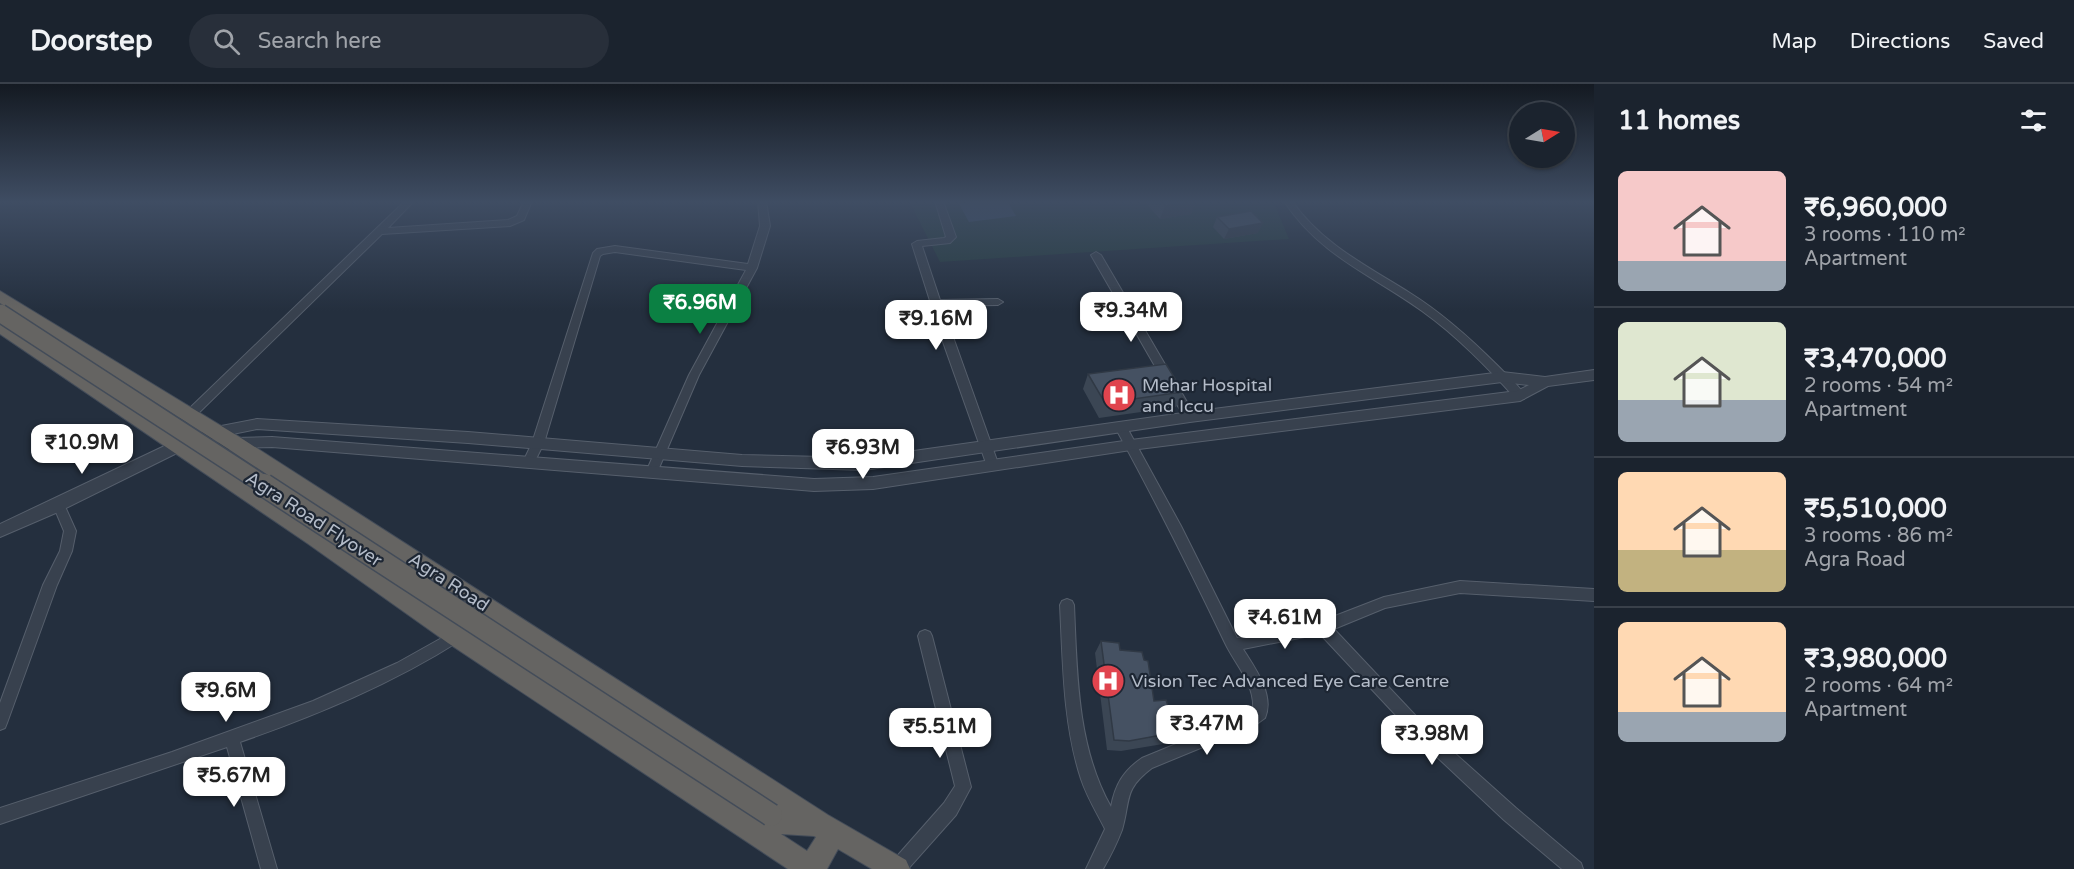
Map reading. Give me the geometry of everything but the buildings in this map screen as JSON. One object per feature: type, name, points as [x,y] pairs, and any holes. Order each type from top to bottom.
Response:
[{"type":"highway","name":"Agra Road","points":[[0,296],[189,414],[826,828],[897,869]]},
{"type":"highway","name":"Agra Road Flyover","points":[[0,313],[775,818],[826,828]]},
{"type":"highway","points":[[4,334],[178,446],[456,636],[806,865]]},
{"type":"highway","points":[[775,818],[806,865]]},
{"type":"highway","points":[[806,865],[826,828]]},
{"type":"street","points":[[178,446],[189,414],[371,238]]},
{"type":"street","points":[[652,472],[694,375],[752,268],[763,238]]},
{"type":"street","points":[[950,238],[947,241],[917,244],[993,466]]},
{"type":"street","points":[[1319,238],[1450,327],[1520,396]]},
{"type":"street","points":[[529,462],[538,443],[592,261],[600,251],[615,249],[752,268]]},
{"type":"street","points":[[1096,255],[1190,417]]},
{"type":"street","points":[[937,303],[998,302]]},
{"type":"street","points":[[4,334],[41,322]]},
{"type":"street","points":[[0,531],[59,505],[178,446],[229,427],[257,424],[538,443],[659,454],[822,464],[864,464],[1190,417],[1502,377],[1545,382],[1594,375]]},
{"type":"street","points":[[178,446],[272,442],[814,484],[873,483],[1131,445],[1520,396],[1545,382]]},
{"type":"street","points":[[1094,869],[1106,850],[1114,829],[1117,805],[1125,783],[1136,770],[1147,763],[1249,721],[1260,713],[1262,702],[1257,687],[1233,645],[1177,530],[1121,427]]},
{"type":"street","points":[[0,723],[50,585],[66,551],[69,531],[59,505]]},
{"type":"street","points":[[1233,645],[1323,627],[1401,598],[1460,587],[1594,595]]},
{"type":"street","points":[[1067,605],[1069,657],[1083,755],[1089,780],[1114,829]]},
{"type":"street","points":[[1323,627],[1426,737],[1510,814],[1575,869]]},
{"type":"street","points":[[0,816],[232,738],[359,690],[416,662],[456,636]]},
{"type":"street","points":[[897,869],[950,809],[963,788],[925,636]]},
{"type":"street","points":[[232,738],[269,869]]},
{"type":"green space","points":[[928,238],[1289,239],[940,262]]},
{"type":"place","name":"Mehar Hospital and Iccu","points":[[1119,395]]},
{"type":"place","name":"Vision Tec Advanced Eye Care Centre","points":[[1108,681]]}]
